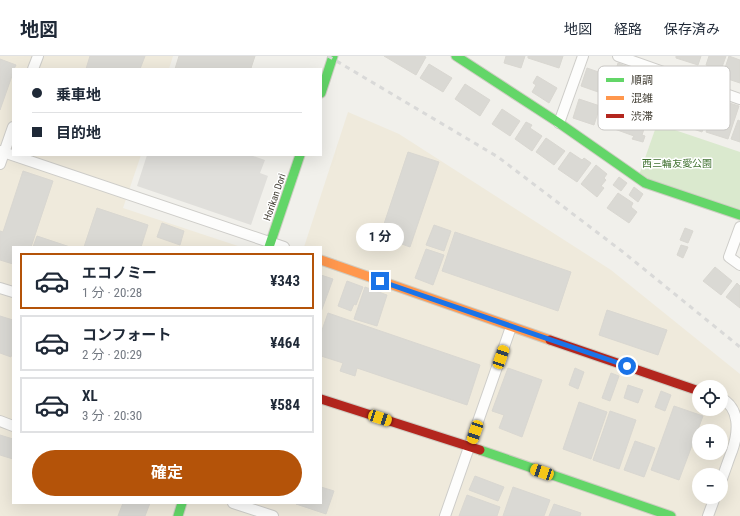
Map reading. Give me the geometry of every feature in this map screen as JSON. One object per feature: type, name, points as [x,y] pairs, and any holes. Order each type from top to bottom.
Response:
[{"type":"street","points":[[34,68],[38,56]]},
{"type":"street","points":[[322,90],[334,56]]},
{"type":"street","points":[[456,56],[559,123],[645,183],[740,215]]},
{"type":"street","points":[[559,123],[583,56]]},
{"type":"street","points":[[618,56],[646,66]]},
{"type":"street","points":[[730,95],[740,99]]},
{"type":"street","points":[[0,164],[2,152],[12,129]]},
{"type":"street","points":[[2,152],[12,155]]},
{"type":"street","points":[[14,156],[270,245]]},
{"type":"street","name":"Horikan Dori","points":[[270,245],[300,156]]},
{"type":"street","points":[[740,227],[729,257],[740,265]]},
{"type":"street","points":[[322,260],[692,389]]},
{"type":"street","points":[[0,288],[12,292]]},
{"type":"street","points":[[444,516],[470,447],[511,327]]},
{"type":"street","points":[[322,399],[470,447],[671,516]]},
{"type":"street","points":[[726,468],[740,429],[740,418],[736,408],[728,401]]},
{"type":"street","points":[[0,421],[12,426]]},
{"type":"street","points":[[178,516],[182,504]]},
{"type":"street","points":[[236,504],[273,516]]},
{"type":"street","points":[[708,516],[712,504]]},
{"type":"shaded area","points":[[0,56],[173,56],[169,68],[12,68],[12,156],[141,156],[123,208],[238,246],[12,246],[12,504],[322,504],[322,246],[304,246],[348,112],[399,134],[611,270],[740,374],[740,516],[0,516]]},
{"type":"shaded area","points":[[147,156],[253,156],[265,160],[260,173],[268,176],[251,225],[137,186]]},
{"type":"green space","name":"西三輪友愛公園","points":[[655,130],[675,130],[740,152],[740,215],[638,178]]},
{"type":"building","points":[[90,56],[145,56],[140,68],[86,68]]},
{"type":"building","points":[[179,56],[255,56],[251,68],[175,68]]},
{"type":"building","points":[[384,56],[423,56],[426,57],[416,75]]},
{"type":"building","points":[[506,56],[525,56],[521,68],[504,63]]},
{"type":"building","points":[[528,56],[563,56],[559,68],[528,58]]},
{"type":"building","points":[[676,56],[701,56],[698,65],[676,58]]},
{"type":"building","points":[[709,56],[726,56],[722,66],[706,65]]},
{"type":"building","points":[[729,56],[740,60],[740,83],[730,80],[730,66],[726,66]]},
{"type":"building","points":[[0,59],[16,65],[14,68],[12,68],[12,76],[0,110]]},
{"type":"building","points":[[618,63],[626,66],[617,66]]},
{"type":"building","points":[[429,64],[452,78],[443,92],[420,78]]},
{"type":"building","points":[[587,68],[598,72],[598,92],[581,86]]},
{"type":"building","points":[[537,76],[557,88],[549,103],[532,92],[536,85],[533,83]]},
{"type":"building","points":[[465,84],[490,100],[480,116],[455,99]]},
{"type":"building","points":[[579,99],[598,105],[598,112],[594,125],[573,118]]},
{"type":"building","points":[[730,103],[739,106],[728,139],[706,132],[707,130],[730,130]]},
{"type":"building","points":[[502,109],[520,121],[510,136],[492,124]]},
{"type":"building","points":[[738,120],[740,121],[740,142],[731,139]]},
{"type":"building","points":[[526,122],[532,125],[530,128],[542,136],[532,151],[515,139]]},
{"type":"building","points":[[617,130],[644,130],[642,135],[645,136],[643,142],[632,139],[634,136]]},
{"type":"building","points":[[546,138],[565,151],[554,165],[536,152]]},
{"type":"building","points":[[408,152],[439,162],[410,247],[380,236]]},
{"type":"building","points":[[570,152],[582,160],[584,158],[591,163],[577,182],[558,169]]},
{"type":"building","points":[[596,165],[607,174],[604,178],[606,180],[601,186],[604,188],[597,197],[581,184]]},
{"type":"building","points":[[23,171],[53,181],[31,246],[12,246],[12,264],[0,260],[0,231],[3,232]]},
{"type":"building","points":[[619,177],[627,183],[621,191],[613,185]]},
{"type":"building","points":[[634,187],[643,194],[638,202],[629,195]]},
{"type":"building","points":[[618,193],[633,203],[631,207],[637,212],[629,223],[607,208]]},
{"type":"building","points":[[97,208],[148,225],[141,246],[84,246]]},
{"type":"building","points":[[162,223],[184,231],[180,245],[157,237]]},
{"type":"building","points":[[434,225],[451,231],[444,251],[426,245]]},
{"type":"building","points":[[685,228],[693,231],[688,243],[680,240]]},
{"type":"building","points":[[455,232],[571,272],[558,311],[442,271]]},
{"type":"building","points":[[37,236],[67,246],[33,246]]},
{"type":"building","points":[[681,245],[688,247],[683,258],[677,255]]},
{"type":"building","points":[[426,249],[444,255],[433,285],[415,278]]},
{"type":"building","points":[[715,267],[732,281],[721,295],[703,281]]},
{"type":"building","points":[[322,275],[333,279],[322,309]]},
{"type":"building","points":[[347,281],[363,287],[356,305],[354,304],[351,311],[338,306]]},
{"type":"building","points":[[737,283],[740,286],[740,308],[726,297]]},
{"type":"building","points":[[365,287],[387,295],[377,326],[354,319]]},
{"type":"building","points":[[607,310],[667,330],[658,355],[599,335]]},
{"type":"building","points":[[328,313],[480,365],[467,405],[357,368],[355,376],[340,371],[343,363],[322,356],[322,330]]},
{"type":"building","points":[[0,316],[12,320],[12,354],[11,357],[0,353]]},
{"type":"building","points":[[508,368],[542,380],[522,437],[499,428],[504,415],[492,411]]},
{"type":"building","points":[[575,368],[584,372],[578,389],[569,385]]},
{"type":"building","points":[[611,373],[619,376],[610,401],[602,398]]},
{"type":"building","points":[[628,385],[643,390],[638,403],[624,398]]},
{"type":"building","points":[[661,391],[671,395],[665,411],[655,407]]},
{"type":"building","points":[[579,402],[607,412],[591,459],[563,449]]},
{"type":"building","points":[[674,406],[692,412],[692,416],[703,416],[700,424],[692,424],[692,445],[679,480],[651,470]]},
{"type":"building","points":[[610,411],[636,420],[619,469],[593,460]]},
{"type":"building","points":[[0,435],[12,439],[12,459],[0,455]]},
{"type":"building","points":[[635,441],[655,448],[644,477],[624,470]]},
{"type":"building","points":[[475,476],[504,487],[498,501],[469,490]]},
{"type":"building","points":[[322,487],[334,491],[326,514],[296,504],[322,504]]},
{"type":"building","points":[[513,487],[550,500],[544,516],[503,516]]},
{"type":"building","points":[[467,495],[500,507],[497,516],[459,516]]},
{"type":"building","points":[[123,504],[150,504],[145,516],[118,516]]},
{"type":"building","points":[[554,504],[581,513],[580,516],[549,516]]},
{"type":"railway","points":[[328,56],[498,157],[623,252],[740,347]]},
{"type":"traffic: fast","points":[[322,90],[333,56]]},
{"type":"traffic: fast","points":[[456,56],[559,123],[645,183],[740,215]]},
{"type":"traffic: fast","points":[[269,246],[300,156]]},
{"type":"traffic: fast","points":[[480,450],[671,516]]},
{"type":"traffic: fast","points":[[178,516],[182,504]]},
{"type":"traffic: slow","points":[[322,260],[550,340]]},
{"type":"traffic: jam","points":[[550,340],[692,389]]},
{"type":"traffic: jam","points":[[322,399],[480,450]]},
{"type":"route","points":[[380,281],[627,366]]}]
